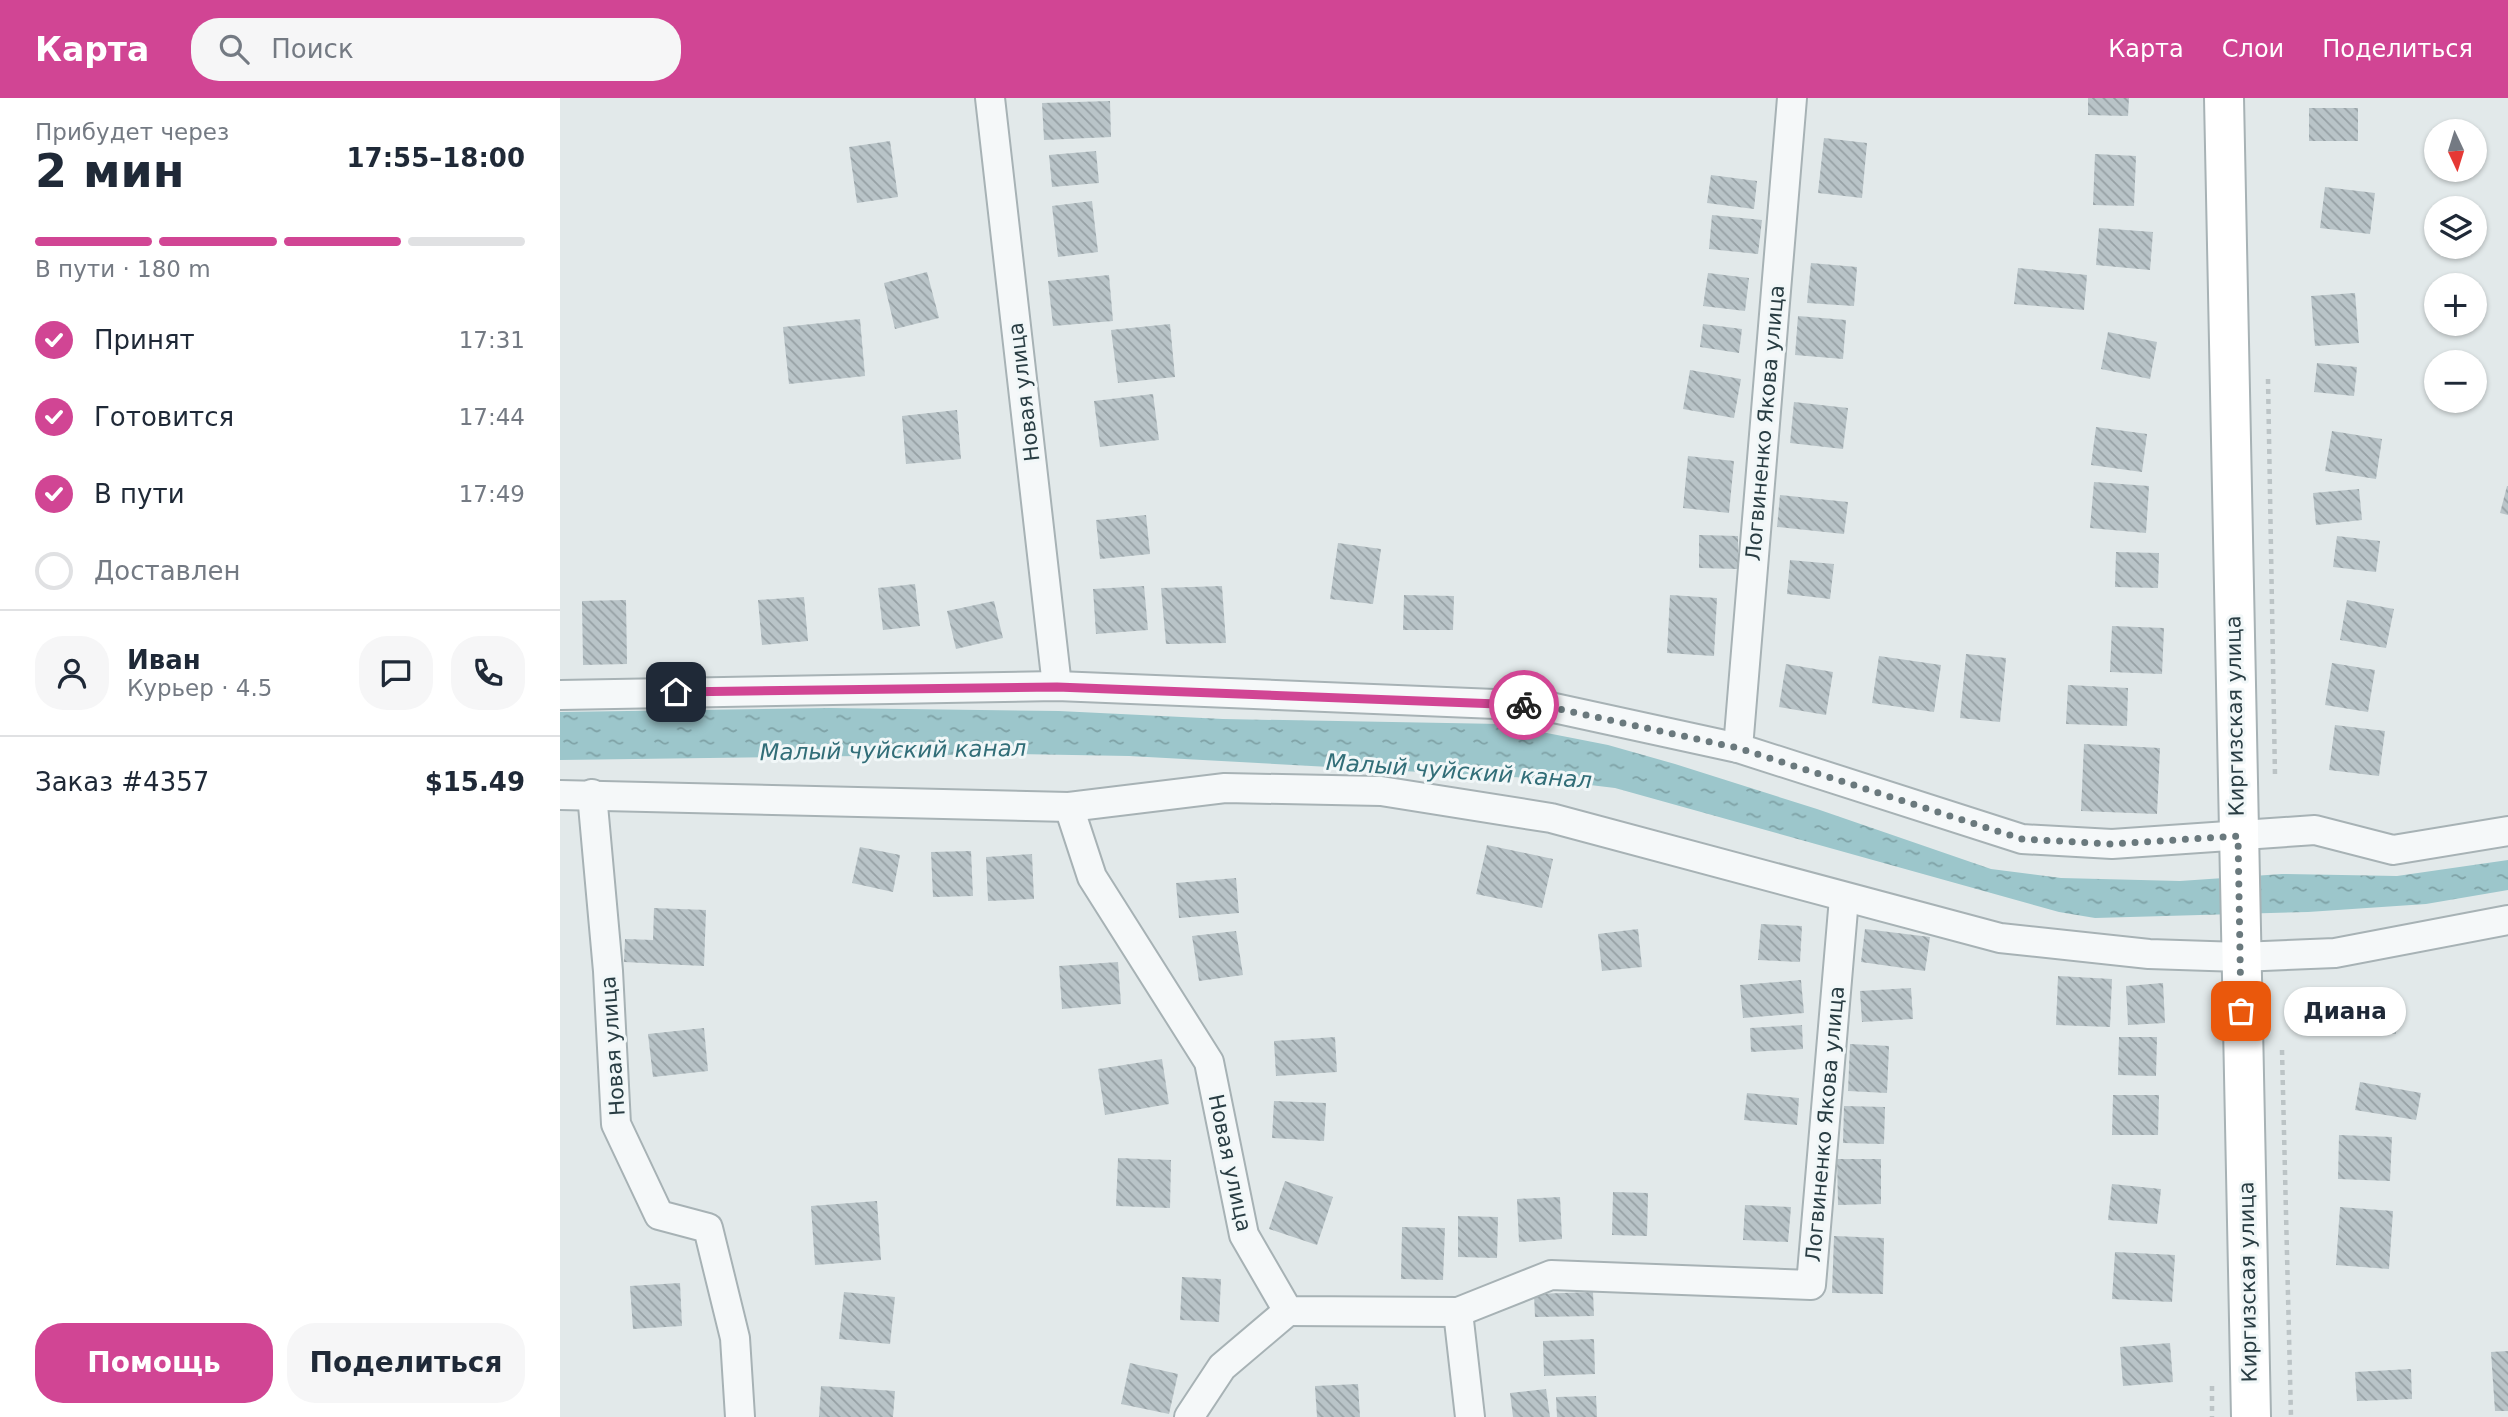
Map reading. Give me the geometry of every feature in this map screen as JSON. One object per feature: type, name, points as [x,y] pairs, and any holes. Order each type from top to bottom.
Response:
[{"type":"main road","name":"Киргизская улица","points":[[2224,98],[2251,1417]]},
{"type":"street","name":"Новая улица","points":[[990,98],[1057,687]]},
{"type":"street","name":"Логвиненко Якова улица","points":[[1738,748],[1792,98]]},
{"type":"street","points":[[560,695],[1057,687],[1545,706],[1738,748],[2022,839],[2112,844],[2238,845],[2315,830],[2393,850],[2508,831]]},
{"type":"street","points":[[560,795],[1069,807],[1225,788],[1381,791],[1551,818],[2000,938],[2149,954],[2240,948],[2335,953],[2508,920]]},
{"type":"street","name":"Новая улица","points":[[592,794],[608,971],[616,1124],[659,1215],[708,1228],[735,1338],[740,1417]]},
{"type":"street","name":"Новая улица","points":[[1069,807],[1092,877],[1209,1062],[1244,1235],[1288,1311]]},
{"type":"street","name":"Логвиненко Якова улица","points":[[1458,1312],[1551,1275],[1811,1285],[1844,898]]},
{"type":"street","points":[[1189,1417],[1222,1367],[1288,1311],[1458,1312],[1470,1417]]},
{"type":"water","name":"Малый чуйский канал","points":[[829,708],[1059,711],[1223,719],[1501,724],[1608,745],[1675,764],[1991,869],[2061,878],[2180,881],[2282,874],[2397,876],[2508,860],[2508,890],[2426,904],[2308,912],[2095,918],[2059,912],[1615,788],[1532,778],[1129,756],[1016,754],[560,760],[560,712]]},
{"type":"building","points":[[2088,98],[2129,98],[2128,116],[2088,115]]},
{"type":"building","points":[[1110,101],[1111,137],[1044,140],[1042,103]]},
{"type":"building","points":[[2309,108],[2358,108],[2358,141],[2309,141]]},
{"type":"building","points":[[1824,138],[1867,143],[1862,198],[1818,193]]},
{"type":"building","points":[[890,141],[898,197],[857,203],[849,147]]},
{"type":"building","points":[[1096,151],[1099,183],[1052,187],[1049,155]]},
{"type":"building","points":[[2095,154],[2136,156],[2134,206],[2093,205]]},
{"type":"building","points":[[1711,175],[1757,181],[1754,209],[1707,203]]},
{"type":"building","points":[[2325,187],[2375,193],[2370,234],[2320,228]]},
{"type":"building","points":[[1092,201],[1098,252],[1058,257],[1052,206]]},
{"type":"building","points":[[1712,215],[1762,220],[1758,254],[1709,249]]},
{"type":"building","points":[[2099,228],[2153,232],[2150,270],[2096,265]]},
{"type":"building","points":[[1811,263],[1857,267],[1854,306],[1807,303]]},
{"type":"building","points":[[2018,268],[2087,275],[2084,310],[2014,304]]},
{"type":"building","points":[[927,272],[939,318],[895,329],[884,283]]},
{"type":"building","points":[[1708,273],[1749,278],[1745,311],[1703,306]]},
{"type":"building","points":[[1109,275],[1113,321],[1053,326],[1048,281]]},
{"type":"building","points":[[2355,293],[2359,343],[2315,346],[2311,296]]},
{"type":"building","points":[[1798,316],[1846,320],[1843,359],[1795,355]]},
{"type":"building","points":[[860,319],[865,376],[789,384],[783,327]]},
{"type":"building","points":[[1170,324],[1175,377],[1118,383],[1111,330]]},
{"type":"building","points":[[1703,324],[1742,329],[1739,353],[1700,347]]},
{"type":"building","points":[[2108,332],[2157,342],[2150,379],[2101,369]]},
{"type":"building","points":[[2317,363],[2357,367],[2354,396],[2314,392]]},
{"type":"building","points":[[1690,370],[1741,379],[1734,418],[1683,409]]},
{"type":"building","points":[[1153,394],[1159,440],[1100,447],[1094,401]]},
{"type":"building","points":[[1794,402],[1848,408],[1843,449],[1790,443]]},
{"type":"building","points":[[957,410],[961,459],[906,464],[902,416]]},
{"type":"building","points":[[2096,427],[2147,434],[2142,472],[2091,465]]},
{"type":"building","points":[[2332,431],[2382,439],[2376,479],[2325,471]]},
{"type":"building","points":[[1688,456],[1734,461],[1729,513],[1683,508]]},
{"type":"building","points":[[2094,482],[2149,486],[2146,533],[2090,528]]},
{"type":"building","points":[[2508,486],[2508,515],[2500,513]]},
{"type":"building","points":[[2359,489],[2362,520],[2316,525],[2313,493]]},
{"type":"building","points":[[1780,495],[1848,502],[1844,534],[1777,527]]},
{"type":"building","points":[[1146,515],[1150,554],[1100,559],[1096,520]]},
{"type":"building","points":[[1699,535],[1738,536],[1738,569],[1699,568]]},
{"type":"building","points":[[2337,536],[2380,541],[2376,572],[2333,567]]},
{"type":"building","points":[[1338,543],[1381,549],[1373,604],[1330,599]]},
{"type":"building","points":[[2116,552],[2159,553],[2158,588],[2115,587]]},
{"type":"building","points":[[1790,560],[1834,564],[1830,599],[1787,594]]},
{"type":"building","points":[[915,584],[920,626],[883,630],[878,588]]},
{"type":"building","points":[[1144,586],[1148,630],[1096,634],[1093,589]]},
{"type":"building","points":[[1222,586],[1226,643],[1166,644],[1161,588]]},
{"type":"building","points":[[1404,595],[1454,596],[1453,630],[1403,630]]},
{"type":"building","points":[[1670,595],[1717,598],[1714,656],[1667,653]]},
{"type":"building","points":[[804,597],[808,641],[762,645],[758,600]]},
{"type":"building","points":[[626,600],[627,664],[583,665],[582,601]]},
{"type":"building","points":[[2347,600],[2394,609],[2386,648],[2340,640]]},
{"type":"building","points":[[994,601],[1003,638],[956,649],[947,611]]},
{"type":"building","points":[[2112,626],[2164,628],[2162,674],[2110,672]]},
{"type":"building","points":[[1966,654],[2006,658],[2000,722],[1960,718]]},
{"type":"building","points":[[1879,656],[1941,665],[1934,712],[1872,703]]},
{"type":"building","points":[[2332,663],[2375,670],[2368,712],[2325,705]]},
{"type":"building","points":[[1786,664],[1833,672],[1826,715],[1779,707]]},
{"type":"building","points":[[2068,685],[2128,688],[2127,726],[2066,724]]},
{"type":"building","points":[[2335,725],[2385,731],[2379,776],[2329,770]]},
{"type":"building","points":[[2084,744],[2160,748],[2157,814],[2081,811]]},
{"type":"building","points":[[1487,845],[1553,859],[1542,908],[1476,894]]},
{"type":"building","points":[[860,847],[900,855],[893,892],[852,883]]},
{"type":"building","points":[[971,851],[973,896],[933,897],[931,852]]},
{"type":"building","points":[[1032,854],[1034,899],[988,901],[986,857]]},
{"type":"building","points":[[1236,878],[1239,913],[1179,918],[1176,883]]},
{"type":"building","points":[[654,908],[706,910],[704,966],[624,962],[625,939],[653,940]]},
{"type":"building","points":[[1761,924],[1802,926],[1800,962],[1758,960]]},
{"type":"building","points":[[1638,929],[1642,967],[1602,971],[1598,934]]},
{"type":"building","points":[[1865,929],[1930,937],[1925,971],[1861,962]]},
{"type":"building","points":[[1236,931],[1243,975],[1199,981],[1192,936]]},
{"type":"building","points":[[1118,962],[1121,1004],[1062,1009],[1059,966]]},
{"type":"building","points":[[2058,976],[2112,979],[2110,1027],[2056,1025]]},
{"type":"building","points":[[1801,980],[1804,1013],[1743,1018],[1740,985]]},
{"type":"building","points":[[2163,983],[2165,1023],[2128,1025],[2126,986]]},
{"type":"building","points":[[1911,988],[1913,1019],[1862,1022],[1860,991]]},
{"type":"building","points":[[2322,990],[2397,992],[2396,1034],[2321,1032]]},
{"type":"building","points":[[1802,1025],[1803,1049],[1751,1052],[1750,1028]]},
{"type":"building","points":[[704,1028],[708,1071],[653,1077],[648,1034]]},
{"type":"building","points":[[1335,1037],[1337,1072],[1276,1076],[1274,1041]]},
{"type":"building","points":[[2119,1037],[2157,1037],[2156,1076],[2118,1075]]},
{"type":"building","points":[[1850,1044],[1889,1046],[1887,1093],[1848,1091]]},
{"type":"building","points":[[1162,1059],[1169,1104],[1105,1115],[1098,1069]]},
{"type":"building","points":[[2360,1082],[2421,1093],[2416,1120],[2355,1110]]},
{"type":"building","points":[[1747,1093],[1799,1098],[1797,1125],[1744,1120]]},
{"type":"building","points":[[2113,1095],[2159,1095],[2158,1135],[2112,1135]]},
{"type":"building","points":[[1274,1101],[1326,1103],[1324,1141],[1272,1138]]},
{"type":"building","points":[[1844,1106],[1885,1107],[1884,1144],[1843,1143]]},
{"type":"building","points":[[2339,1135],[2392,1137],[2390,1181],[2338,1179]]},
{"type":"building","points":[[1118,1158],[1171,1160],[1170,1208],[1116,1206]]},
{"type":"building","points":[[1837,1159],[1881,1159],[1881,1204],[1838,1205]]},
{"type":"building","points":[[1285,1181],[1333,1197],[1317,1245],[1269,1229]]},
{"type":"building","points":[[2112,1184],[2161,1189],[2157,1224],[2108,1220]]},
{"type":"building","points":[[1613,1192],[1648,1193],[1647,1236],[1612,1235]]},
{"type":"building","points":[[1560,1197],[1562,1239],[1519,1242],[1517,1199]]},
{"type":"building","points":[[877,1201],[881,1260],[815,1265],[811,1206]]},
{"type":"building","points":[[1745,1205],[1791,1207],[1788,1242],[1743,1240]]},
{"type":"building","points":[[2340,1207],[2393,1211],[2389,1269],[2336,1265]]},
{"type":"building","points":[[1458,1216],[1498,1217],[1497,1258],[1458,1257]]},
{"type":"building","points":[[1402,1227],[1445,1228],[1443,1280],[1401,1279]]},
{"type":"building","points":[[1834,1236],[1884,1238],[1883,1294],[1832,1293]]},
{"type":"building","points":[[2115,1252],[2175,1255],[2172,1302],[2112,1299]]},
{"type":"building","points":[[1182,1277],[1221,1279],[1219,1322],[1180,1320]]},
{"type":"building","points":[[680,1283],[682,1326],[633,1329],[630,1286]]},
{"type":"building","points":[[844,1292],[895,1297],[890,1344],[839,1339]]},
{"type":"building","points":[[1593,1292],[1594,1316],[1535,1317],[1534,1294]]},
{"type":"building","points":[[1594,1339],[1595,1374],[1544,1376],[1543,1341]]},
{"type":"building","points":[[2170,1343],[2173,1382],[2123,1386],[2120,1347]]},
{"type":"building","points":[[2508,1351],[2508,1411],[2495,1411],[2491,1352]]},
{"type":"building","points":[[1130,1363],[1178,1374],[1169,1414],[1121,1404]]},
{"type":"building","points":[[2411,1369],[2412,1399],[2357,1401],[2355,1372]]},
{"type":"building","points":[[1358,1384],[1360,1417],[1317,1417],[1315,1386]]},
{"type":"building","points":[[821,1386],[895,1391],[893,1417],[819,1417]]},
{"type":"building","points":[[1546,1389],[1550,1417],[1513,1417],[1510,1393]]},
{"type":"building","points":[[1596,1396],[1597,1417],[1557,1417],[1556,1397]]},
{"type":"way so far","points":[[1524,705],[1545,706],[1738,748],[2022,839],[2112,844],[2238,836],[2241,1011]]},
{"type":"place","name":"Диана","points":[[2241,1011]]},
{"type":"route","points":[[676,692],[1057,687],[1524,705]]}]
